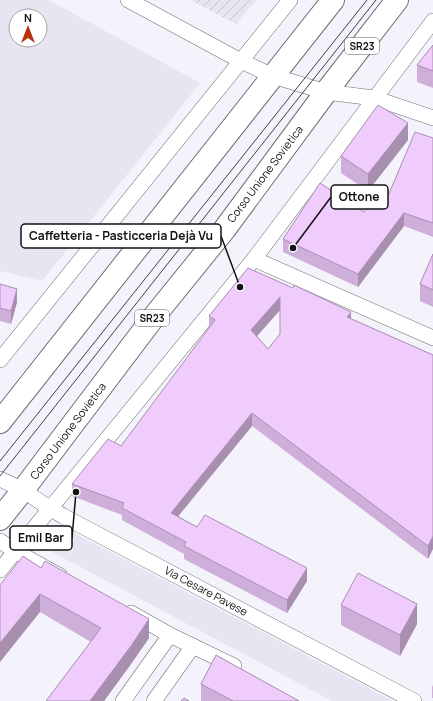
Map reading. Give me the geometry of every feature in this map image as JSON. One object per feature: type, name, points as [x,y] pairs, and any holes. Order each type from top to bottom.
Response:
[{"type":"main road","points":[[0,422],[333,0]]},
{"type":"main road","name":"Corso Unione Sovietica","points":[[0,519],[156,314],[224,230],[326,92],[397,0]]},
{"type":"street","points":[[128,0],[241,61],[272,76],[326,92],[374,98],[433,118]]},
{"type":"street","points":[[0,360],[290,0]]},
{"type":"street","points":[[0,570],[49,508],[254,259],[433,21]]},
{"type":"street","points":[[254,259],[433,338]]},
{"type":"street","name":"Via Cesare Pavese","points":[[0,479],[23,490],[49,508],[414,701]]},
{"type":"street","points":[[0,541],[15,551],[72,582]]},
{"type":"street","points":[[121,608],[170,635],[244,671]]},
{"type":"street","points":[[122,701],[170,635]]},
{"type":"street","points":[[154,701],[193,646]]},
{"type":"shaded area","points":[[0,0],[49,0],[200,83],[42,281],[0,271]]},
{"type":"shaded area","points":[[190,0],[256,0],[236,24]]},
{"type":"shaded area","points":[[57,524],[393,701],[332,701],[41,546]]},
{"type":"building","points":[[433,45],[433,71],[417,65]]},
{"type":"building","points":[[378,105],[408,123],[368,174],[341,156]]},
{"type":"building","points":[[415,132],[433,138],[433,223],[404,213],[358,274],[283,239],[320,183],[364,212],[371,203],[383,208]]},
{"type":"building","points":[[433,254],[433,290],[420,284]]},
{"type":"building","points":[[248,268],[293,288],[294,285],[351,312],[347,317],[433,355],[433,536],[428,546],[252,413],[171,513],[197,527],[205,515],[307,568],[287,600],[184,546],[186,542],[122,508],[124,503],[72,484],[108,439],[121,446],[215,320],[209,316]],"holes":[[[280,297],[280,334],[268,349],[251,330]]]},
{"type":"building","points":[[0,284],[17,289],[11,311],[0,308]]},
{"type":"building","points":[[23,556],[41,568],[45,561],[149,619],[90,701],[46,701],[101,628],[40,594],[0,643],[0,585]]},
{"type":"building","points":[[358,573],[417,604],[400,635],[341,605]]},
{"type":"building","points":[[216,655],[299,701],[233,701],[201,684]]},
{"type":"building","points":[[184,698],[189,701],[181,701]]},
{"type":"tram line","points":[[0,461],[367,0]]},
{"type":"tram line","points":[[0,476],[376,0]]},
{"type":"place","name":"Ottone","points":[[293,248]]},
{"type":"place","name":"Caffetteria - Pasticceria Dejà Vu","points":[[240,287]]},
{"type":"place","name":"Emil Bar","points":[[76,492]]}]
